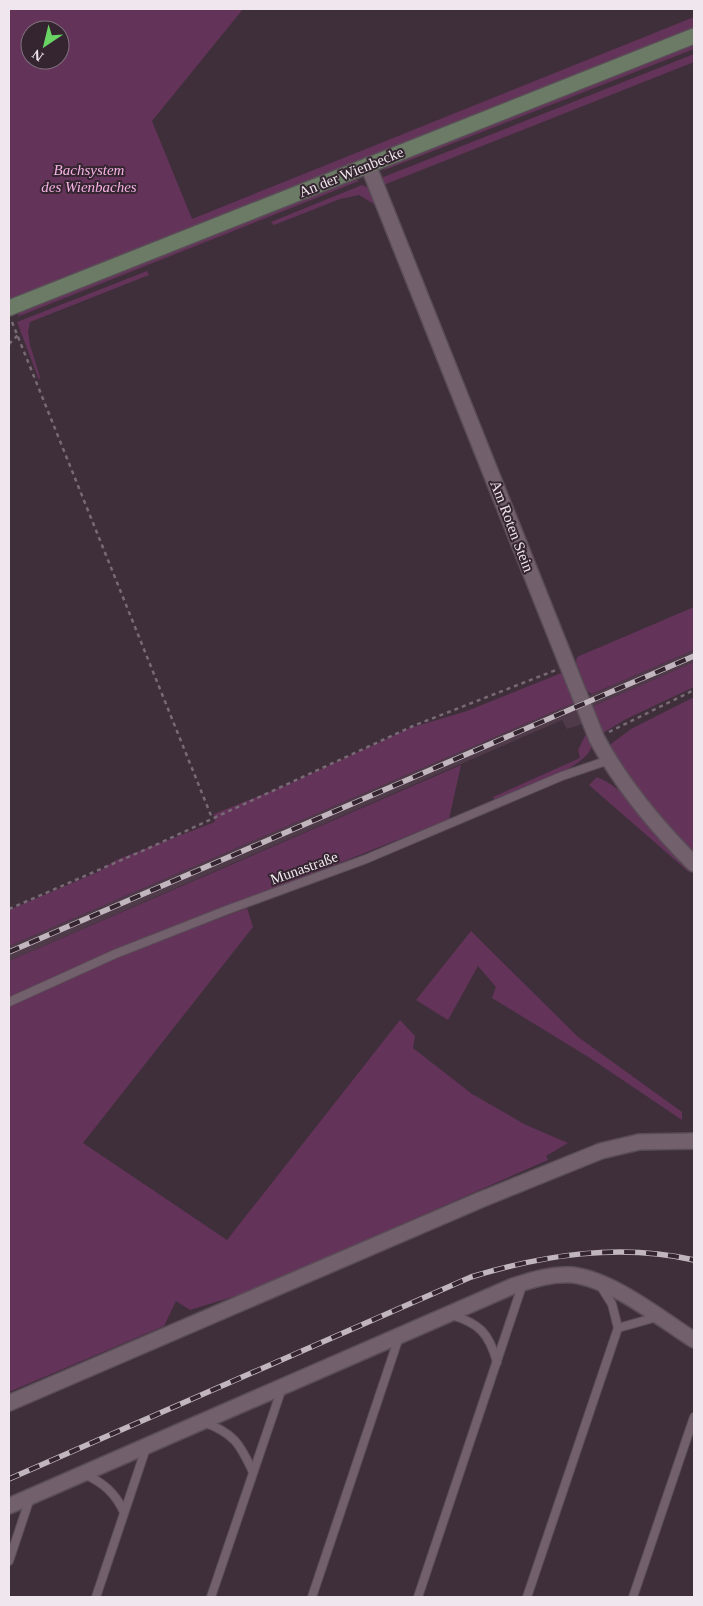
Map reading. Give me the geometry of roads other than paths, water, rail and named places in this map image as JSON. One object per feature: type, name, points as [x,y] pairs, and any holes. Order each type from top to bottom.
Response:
[{"type":"street","name":"An der Wienbecke","points":[[9,308],[694,36]]},
{"type":"street","name":"Am Roten Stein","points":[[368,165],[597,739],[609,760],[648,812],[694,864]]},
{"type":"street","points":[[9,1403],[576,1160],[631,1143],[694,1141]]},
{"type":"street","points":[[9,1506],[523,1283],[554,1276],[573,1275],[600,1283],[694,1340]]},
{"type":"lane","name":"Munastraße","points":[[9,1002],[115,954],[227,910],[366,860],[562,776],[609,760]]},
{"type":"lane","points":[[418,1597],[523,1283]]},
{"type":"lane","points":[[527,1597],[618,1328],[612,1304],[600,1283]]},
{"type":"lane","points":[[449,1314],[469,1320],[483,1331],[492,1344],[497,1362]]},
{"type":"lane","points":[[618,1328],[657,1317]]},
{"type":"lane","points":[[312,1597],[400,1335]]},
{"type":"lane","points":[[211,1597],[282,1387]]},
{"type":"lane","points":[[634,1597],[694,1417]]},
{"type":"lane","points":[[201,1422],[220,1428],[234,1437],[253,1472]]},
{"type":"lane","points":[[96,1597],[146,1446]]},
{"type":"lane","points":[[83,1474],[101,1482],[110,1489],[124,1512]]},
{"type":"lane","points":[[9,1561],[30,1496]]},
{"type":"railway","points":[[9,952],[694,656]]},
{"type":"railway","points":[[9,1479],[471,1277],[553,1257],[581,1254],[638,1252],[694,1260]]},
{"type":"park label","name":"Bachsystem des Wienbaches","points":[[89,178]]}]
